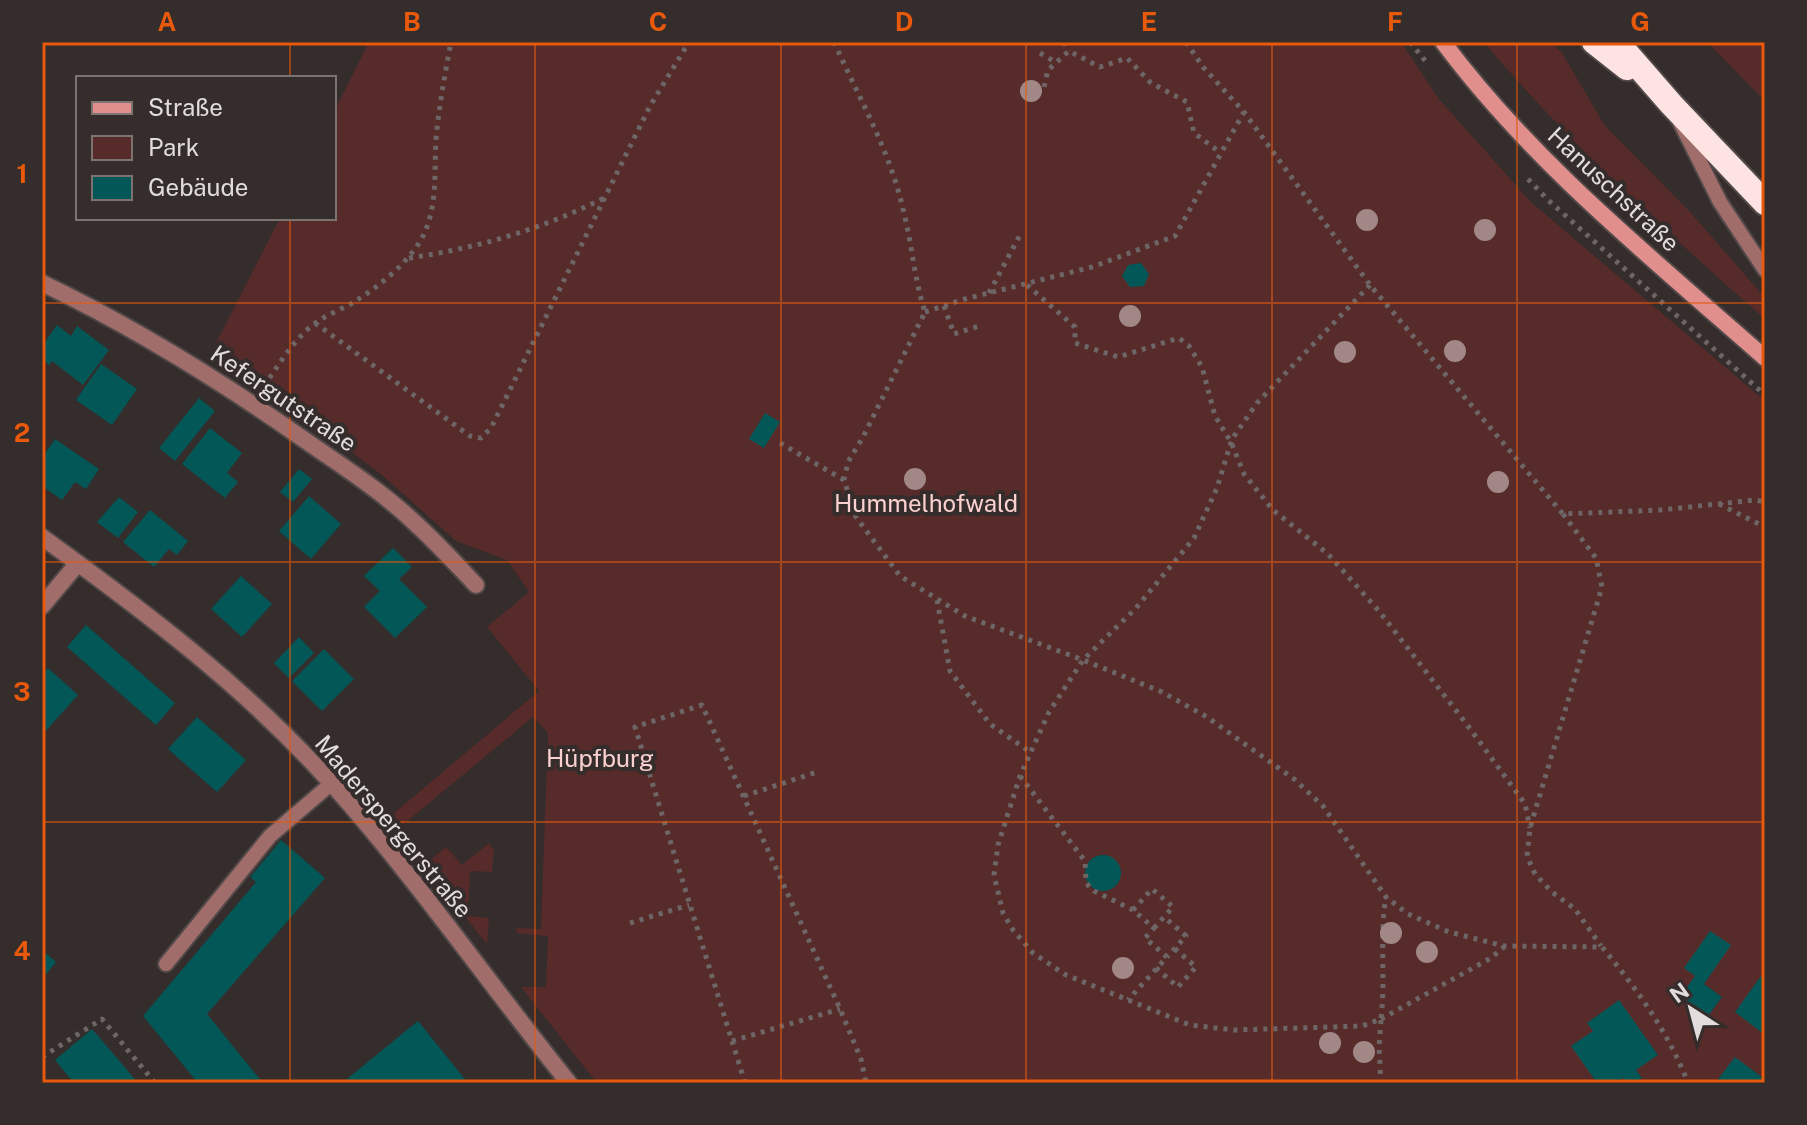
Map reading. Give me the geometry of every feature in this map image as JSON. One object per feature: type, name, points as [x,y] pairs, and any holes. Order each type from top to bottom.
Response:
[{"type":"highway","points":[[1594,42],[1671,104]]},
{"type":"highway","points":[[1617,42],[1765,203]]},
{"type":"street","name":"Hanuschstraße","points":[[1443,42],[1495,108],[1557,171],[1765,358]]},
{"type":"street","name":"Kefergutstraße","points":[[42,283],[98,310],[208,373],[252,403],[352,473],[415,522],[476,585]]},
{"type":"street","name":"Maderspergerstraße","points":[[42,537],[239,693],[299,748],[371,829],[569,1083]]},
{"type":"street","points":[[42,606],[78,563]]},
{"type":"lane","points":[[1671,104],[1720,202],[1765,270]]},
{"type":"lane","points":[[166,964],[270,836],[332,783]]},
{"type":"path","points":[[252,403],[285,355],[315,323],[358,300],[407,258],[423,235],[433,204],[436,141],[451,42]]},
{"type":"path","points":[[315,323],[470,436],[481,438],[491,428],[650,106],[689,42]]},
{"type":"path","points":[[834,42],[887,159],[903,208],[916,286],[925,312],[848,462],[844,480],[856,517],[900,576],[965,616],[1162,692],[1207,717],[1294,779],[1323,806],[1386,897],[1408,914],[1449,932],[1504,946],[1602,947]]},
{"type":"path","points":[[1064,42],[1069,51],[1100,67],[1127,58],[1151,83],[1187,102],[1194,133],[1221,153]]},
{"type":"path","points":[[1186,42],[1203,67],[1244,112],[1370,285],[1563,514],[1596,558],[1602,587],[1530,828],[1527,856],[1535,874],[1575,909],[1630,981],[1655,1019],[1688,1083]]},
{"type":"path","points":[[1044,87],[1048,70],[1069,51]]},
{"type":"path","points":[[1040,53],[1057,63]]},
{"type":"path","points":[[925,312],[1092,267],[1175,236],[1244,112]]},
{"type":"path","points":[[407,258],[452,252],[505,239],[551,223],[605,197]]},
{"type":"path","points":[[988,293],[1020,235]]},
{"type":"path","points":[[1027,285],[1075,327],[1075,343],[1118,357],[1179,338],[1189,346],[1202,367],[1215,416],[1231,442],[1244,474],[1273,510],[1328,554],[1357,586],[1525,804],[1530,828]]},
{"type":"path","points":[[1370,285],[1257,403],[1231,442],[1217,488],[1194,538],[1136,608],[1083,660],[1049,712],[1020,776],[998,845],[994,875],[1003,913],[1033,953],[1064,974],[1190,1025],[1234,1030],[1362,1026],[1381,1019],[1491,958],[1504,946]]},
{"type":"path","points":[[944,306],[954,334],[979,326]]},
{"type":"path","points":[[780,443],[844,480]]},
{"type":"path","points":[[1563,514],[1661,510],[1755,500],[1765,502]]},
{"type":"path","points":[[1719,504],[1765,527]]},
{"type":"path","points":[[937,599],[950,671],[990,724],[1030,752]]},
{"type":"path","points":[[745,1083],[635,727],[702,705],[840,1009],[861,1059],[866,1083]]},
{"type":"path","points":[[744,796],[820,771]]},
{"type":"path","points":[[1020,776],[1085,861],[1086,883],[1094,891],[1133,910],[1154,928]]},
{"type":"path","points":[[1133,910],[1152,889],[1173,907],[1145,938],[1167,957]]},
{"type":"path","points":[[1381,1083],[1379,1048],[1384,992],[1383,917],[1386,897]]},
{"type":"path","points":[[630,923],[689,905]]},
{"type":"path","points":[[1128,1000],[1186,936],[1164,917]]},
{"type":"path","points":[[1156,968],[1178,987],[1196,967],[1174,948]]},
{"type":"path","points":[[732,1041],[840,1009]]},
{"type":"path","points":[[42,1057],[102,1019],[155,1083]]},
{"type":"green space","points":[[369,42],[1401,42],[1438,98],[1531,202],[1765,401],[1765,1083],[597,1083],[521,987],[546,987],[548,936],[517,933],[516,928],[541,929],[548,733],[533,717],[400,827],[428,862],[446,847],[462,865],[489,843],[494,850],[492,872],[470,871],[468,916],[489,918],[487,944],[387,819],[539,691],[487,627],[529,592],[507,560],[456,541],[382,475],[313,423],[209,357],[279,220],[336,220],[336,108]]},
{"type":"green space","points":[[1484,42],[1550,42],[1562,53],[1605,126],[1691,213],[1765,298],[1765,319],[1619,186],[1549,116]]},
{"type":"green space","points":[[1707,42],[1765,42],[1765,101]]},
{"type":"building","points":[[1141,263],[1149,274],[1144,286],[1130,287],[1122,276],[1128,265]]},
{"type":"building","points":[[57,325],[71,336],[77,326],[109,350],[83,385],[52,361],[49,365],[42,360],[42,346]]},
{"type":"building","points":[[101,364],[137,389],[112,425],[76,400]]},
{"type":"building","points":[[199,398],[215,411],[175,461],[159,448]]},
{"type":"building","points":[[765,413],[780,422],[764,448],[749,439]]},
{"type":"building","points":[[210,428],[242,453],[227,473],[238,482],[225,498],[182,464]]},
{"type":"building","points":[[55,439],[99,469],[86,489],[75,482],[62,500],[42,486],[42,458]]},
{"type":"building","points":[[299,469],[312,479],[293,502],[280,492]]},
{"type":"building","points":[[309,496],[341,524],[311,559],[279,531]]},
{"type":"building","points":[[119,497],[138,512],[118,538],[97,522]]},
{"type":"building","points":[[150,510],[188,541],[177,555],[169,549],[154,567],[123,542]]},
{"type":"building","points":[[393,548],[412,567],[399,579],[427,607],[395,638],[364,607],[380,591],[364,576]]},
{"type":"building","points":[[241,576],[272,604],[242,637],[211,609]]},
{"type":"building","points":[[86,625],[175,703],[156,725],[67,647]]},
{"type":"building","points":[[299,637],[314,653],[289,678],[274,663]]},
{"type":"building","points":[[324,649],[354,679],[322,711],[292,681]]},
{"type":"building","points":[[48,668],[78,695],[42,735],[42,675]]},
{"type":"building","points":[[197,717],[246,760],[217,792],[168,749]]},
{"type":"building","points":[[281,840],[325,878],[207,1014],[263,1083],[198,1083],[143,1016],[256,882],[250,877]]},
{"type":"building","points":[[1103,855],[1116,860],[1121,873],[1116,886],[1103,891],[1090,886],[1085,873],[1090,860]]},
{"type":"building","points":[[1710,931],[1731,945],[1704,984],[1722,997],[1706,1019],[1678,999],[1695,976],[1684,968]]},
{"type":"building","points":[[42,950],[56,962],[42,979]]},
{"type":"building","points":[[1761,976],[1765,979],[1765,1035],[1735,1012]]},
{"type":"building","points":[[1619,1000],[1658,1055],[1636,1070],[1642,1078],[1635,1083],[1626,1083],[1623,1078],[1617,1083],[1597,1083],[1571,1046],[1593,1031],[1587,1023]]},
{"type":"building","points":[[418,1021],[468,1083],[342,1083]]},
{"type":"building","points":[[92,1029],[138,1083],[74,1083],[55,1060]]},
{"type":"building","points":[[1735,1057],[1763,1078],[1765,1076],[1765,1083],[1715,1083]]},
{"type":"park label","name":"Hummelhofwald","points":[[926,503]]},
{"type":"park label","name":"Hüpfburg","points":[[600,758]]}]
